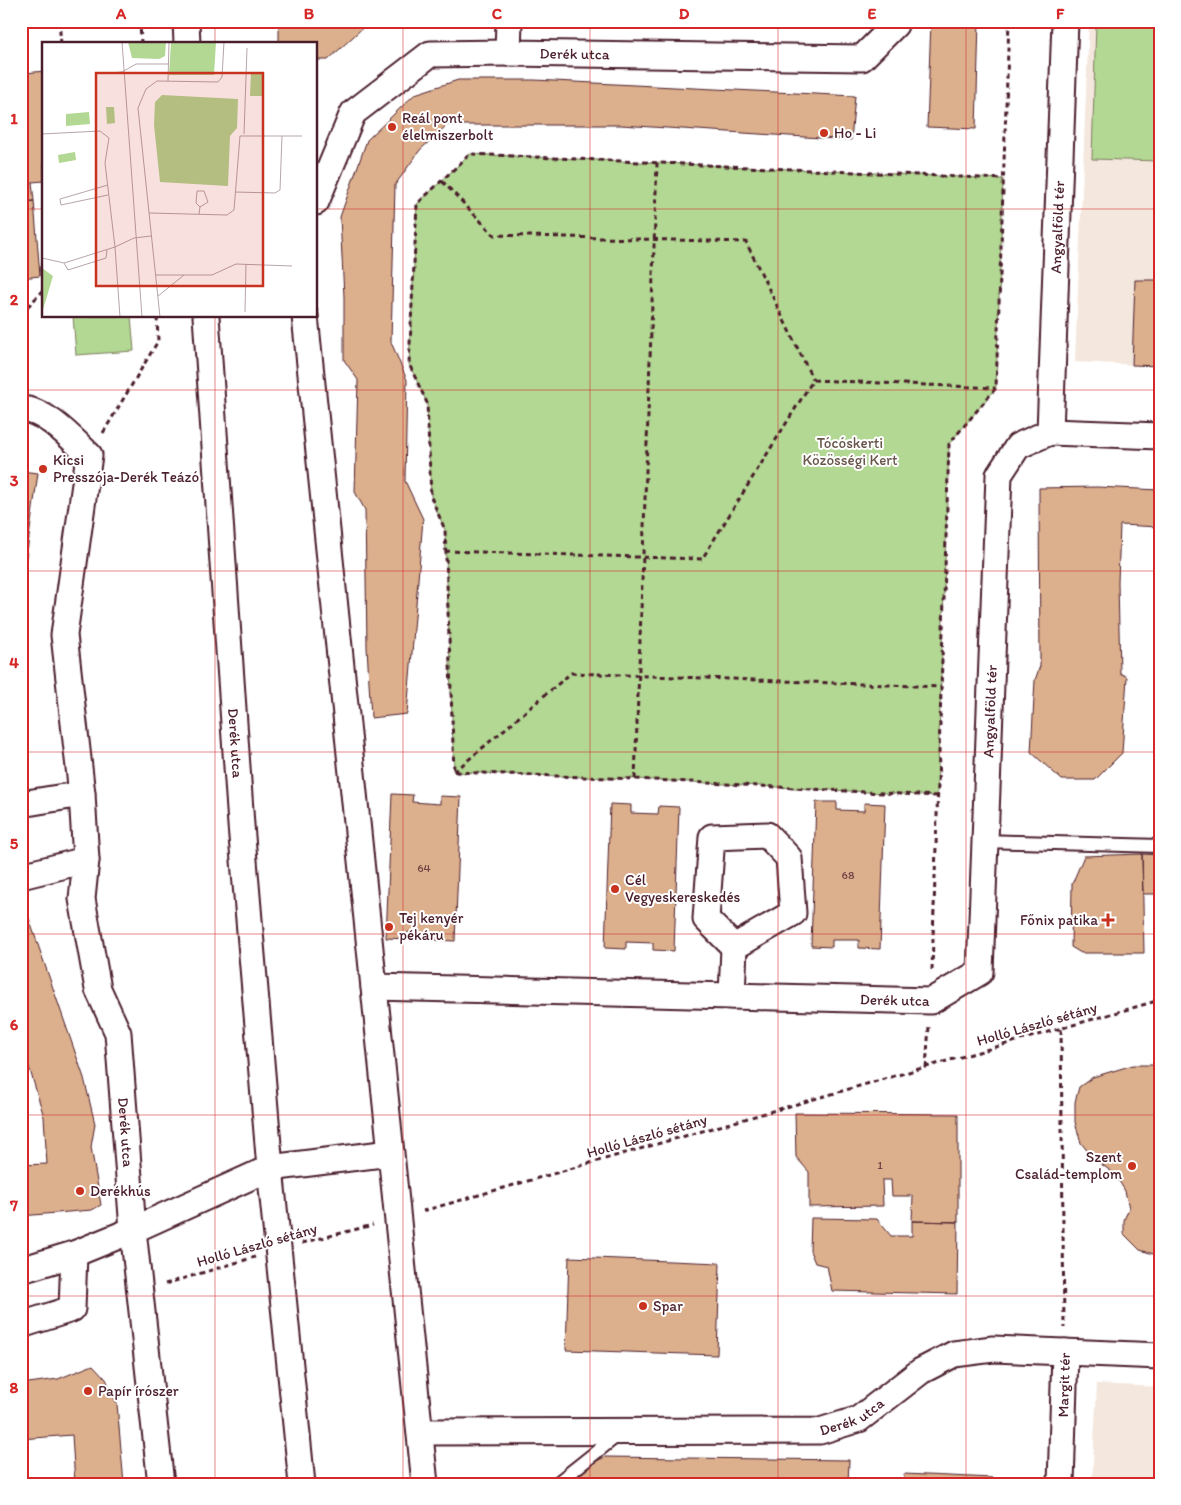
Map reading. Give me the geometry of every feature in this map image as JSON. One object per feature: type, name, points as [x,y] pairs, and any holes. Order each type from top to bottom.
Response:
[{"type":"street","points":[[186,21],[188,42]]},
{"type":"street","points":[[508,53],[509,21]]},
{"type":"street","name":"Derék utca","points":[[318,197],[354,113],[430,54],[508,53],[862,58],[895,25],[895,21]]},
{"type":"street","name":"Angyalföld tér","points":[[1050,432],[1065,21]]},
{"type":"street","name":"Derék utca","points":[[206,318],[241,824],[270,1168],[280,1249],[302,1484]]},
{"type":"street","points":[[305,318],[425,1484]]},
{"type":"street","points":[[21,409],[50,420],[89,455]]},
{"type":"street","name":"Angyalföld tér","points":[[984,841],[999,475],[1018,446],[1050,432],[1160,436]]},
{"type":"street","name":"Derék utca","points":[[89,455],[64,635],[82,794],[86,860],[82,899],[98,989],[118,1033],[133,1230],[161,1484]]},
{"type":"street","points":[[21,804],[82,794]]},
{"type":"street","points":[[732,996],[734,947],[706,919],[712,837],[766,834],[789,858],[793,913],[734,947]]},
{"type":"street","name":"Derék utca","points":[[374,987],[931,1001],[980,972],[984,841]]},
{"type":"street","points":[[21,876],[86,860]]},
{"type":"street","points":[[21,1270],[74,1254],[133,1230],[270,1168],[390,1153]]},
{"type":"street","points":[[21,1325],[72,1309],[74,1254]]},
{"type":"street","name":"Derék utca","points":[[420,1432],[820,1431],[859,1419],[921,1371],[954,1354],[993,1349],[1065,1352]]},
{"type":"street","name":"Margit tér","points":[[1061,1484],[1065,1352],[1160,1356]]},
{"type":"lane","points":[[984,841],[1160,846]]},
{"type":"lane","points":[[556,1484],[622,1431]]},
{"type":"path","points":[[59,21],[61,42]]},
{"type":"path","points":[[140,21],[141,42]]},
{"type":"path","points":[[926,1068],[931,1001],[949,444],[996,388],[1009,21]]},
{"type":"path","points":[[454,772],[445,530],[431,497],[427,403],[409,364],[417,204],[470,154],[1003,179]]},
{"type":"path","points":[[634,778],[657,163]]},
{"type":"path","points":[[442,181],[494,236],[746,242],[813,380]]},
{"type":"path","points":[[21,313],[42,292]]},
{"type":"path","points":[[89,455],[158,341],[157,318]]},
{"type":"path","points":[[813,380],[996,388]]},
{"type":"path","points":[[445,552],[702,559],[813,380]]},
{"type":"path","points":[[454,772],[571,673],[941,687]]},
{"type":"path","points":[[454,772],[634,778],[937,796]]},
{"type":"path","name":"Holló László sétány","points":[[141,1292],[280,1249],[399,1218],[1160,1000]]},
{"type":"path","points":[[1062,1028],[1065,1352]]},
{"type":"shaded area","points":[[1089,21],[1160,21],[1160,366],[1075,362]]},
{"type":"shaded area","points":[[1097,1384],[1160,1387],[1160,1484],[1092,1484]]},
{"type":"green space","points":[[1096,21],[1160,21],[1160,161],[1092,159]]},
{"type":"green space","name":"Tócóskerti Közösségi Kert","points":[[470,154],[1003,179],[996,388],[949,444],[937,796],[635,779],[454,772],[445,530],[431,497],[427,403],[409,364],[417,204]]},
{"type":"green space","points":[[73,318],[131,318],[134,351],[76,355]]},
{"type":"building","points":[[279,21],[370,21],[328,60],[318,60],[318,42],[279,42]]},
{"type":"building","points":[[931,21],[979,21],[976,129],[927,127]]},
{"type":"building","points":[[21,52],[24,52],[26,73],[42,71],[42,181],[32,182],[34,201],[21,202]]},
{"type":"building","points":[[458,80],[534,80],[855,96],[851,140],[621,125],[447,125],[420,150],[395,185],[391,342],[407,380],[405,481],[423,519],[407,714],[371,718],[367,647],[365,510],[355,492],[358,380],[344,360],[344,297],[340,217],[367,140],[415,94]]},
{"type":"building","points":[[34,201],[40,276],[21,278],[21,202]]},
{"type":"building","points":[[1135,280],[1160,280],[1160,366],[1132,365]]},
{"type":"building","points":[[21,471],[38,473],[21,595]]},
{"type":"building","points":[[1097,487],[1160,490],[1160,527],[1120,525],[1118,583],[1120,673],[1127,677],[1122,753],[1095,780],[1062,780],[1031,752],[1035,680],[1040,666],[1039,488]]},
{"type":"building","points":[[392,794],[413,795],[412,802],[440,804],[440,796],[461,797],[455,941],[435,940],[435,933],[408,932],[407,939],[386,938]]},
{"type":"building","points":[[816,802],[837,802],[837,810],[864,811],[864,803],[885,804],[880,949],[859,948],[859,940],[832,940],[832,947],[811,946]]},
{"type":"building","points":[[610,804],[631,805],[631,813],[658,814],[659,806],[679,807],[674,951],[653,950],[653,943],[626,942],[626,949],[605,948]]},
{"type":"building","name":"Főnix patika","points":[[1142,854],[1144,953],[1081,953],[1071,947],[1072,884],[1084,856]]},
{"type":"building","points":[[1142,854],[1160,855],[1160,894],[1143,894]]},
{"type":"building","points":[[26,910],[84,1078],[95,1124],[91,1147],[101,1205],[92,1210],[21,1216],[21,1165],[47,1164],[44,1117],[21,1040],[21,912]]},
{"type":"building","name":"Szent Család-templom","points":[[1133,1065],[1153,1065],[1160,1073],[1160,1256],[1140,1250],[1124,1234],[1124,1220],[1129,1208],[1125,1191],[1115,1174],[1094,1159],[1081,1143],[1075,1122],[1075,1102],[1079,1087],[1093,1077]]},
{"type":"building","points":[[795,1113],[958,1114],[958,1222],[912,1221],[913,1196],[892,1196],[891,1180],[882,1180],[883,1206],[809,1207],[809,1172],[796,1157]]},
{"type":"building","points":[[811,1218],[877,1219],[891,1236],[912,1236],[912,1221],[958,1222],[957,1294],[832,1291],[827,1266],[815,1263],[810,1251]]},
{"type":"building","name":"Spar","points":[[569,1257],[720,1263],[717,1355],[566,1350]]},
{"type":"building","points":[[93,1365],[106,1379],[117,1404],[124,1484],[75,1484],[72,1435],[21,1439],[21,1384],[58,1379]]},
{"type":"building","points":[[1158,1419],[1160,1419],[1160,1484],[1155,1484]]},
{"type":"building","points":[[605,1457],[849,1460],[848,1484],[557,1484],[570,1473]]},
{"type":"building","points":[[904,1474],[994,1478],[994,1484],[903,1484]]},
{"type":"place","name":"Reál pont élelmiszerbolt","points":[[392,127]]},
{"type":"place","name":"Ho - Li","points":[[824,133]]},
{"type":"place","name":"Kicsi Presszója-Derék Teázó","points":[[43,469]]},
{"type":"place","name":"Cél Vegyeskereskedés","points":[[615,889]]},
{"type":"place","name":"Főnix patika","points":[[1108,920]]},
{"type":"place","name":"Tej kenyér pékáru","points":[[389,927]]},
{"type":"place","name":"Szent Család-templom","points":[[1132,1166]]},
{"type":"place","name":"Derékhús","points":[[80,1191]]},
{"type":"place","name":"Spar","points":[[643,1306]]},
{"type":"place","name":"Papír írószer","points":[[88,1391]]}]
